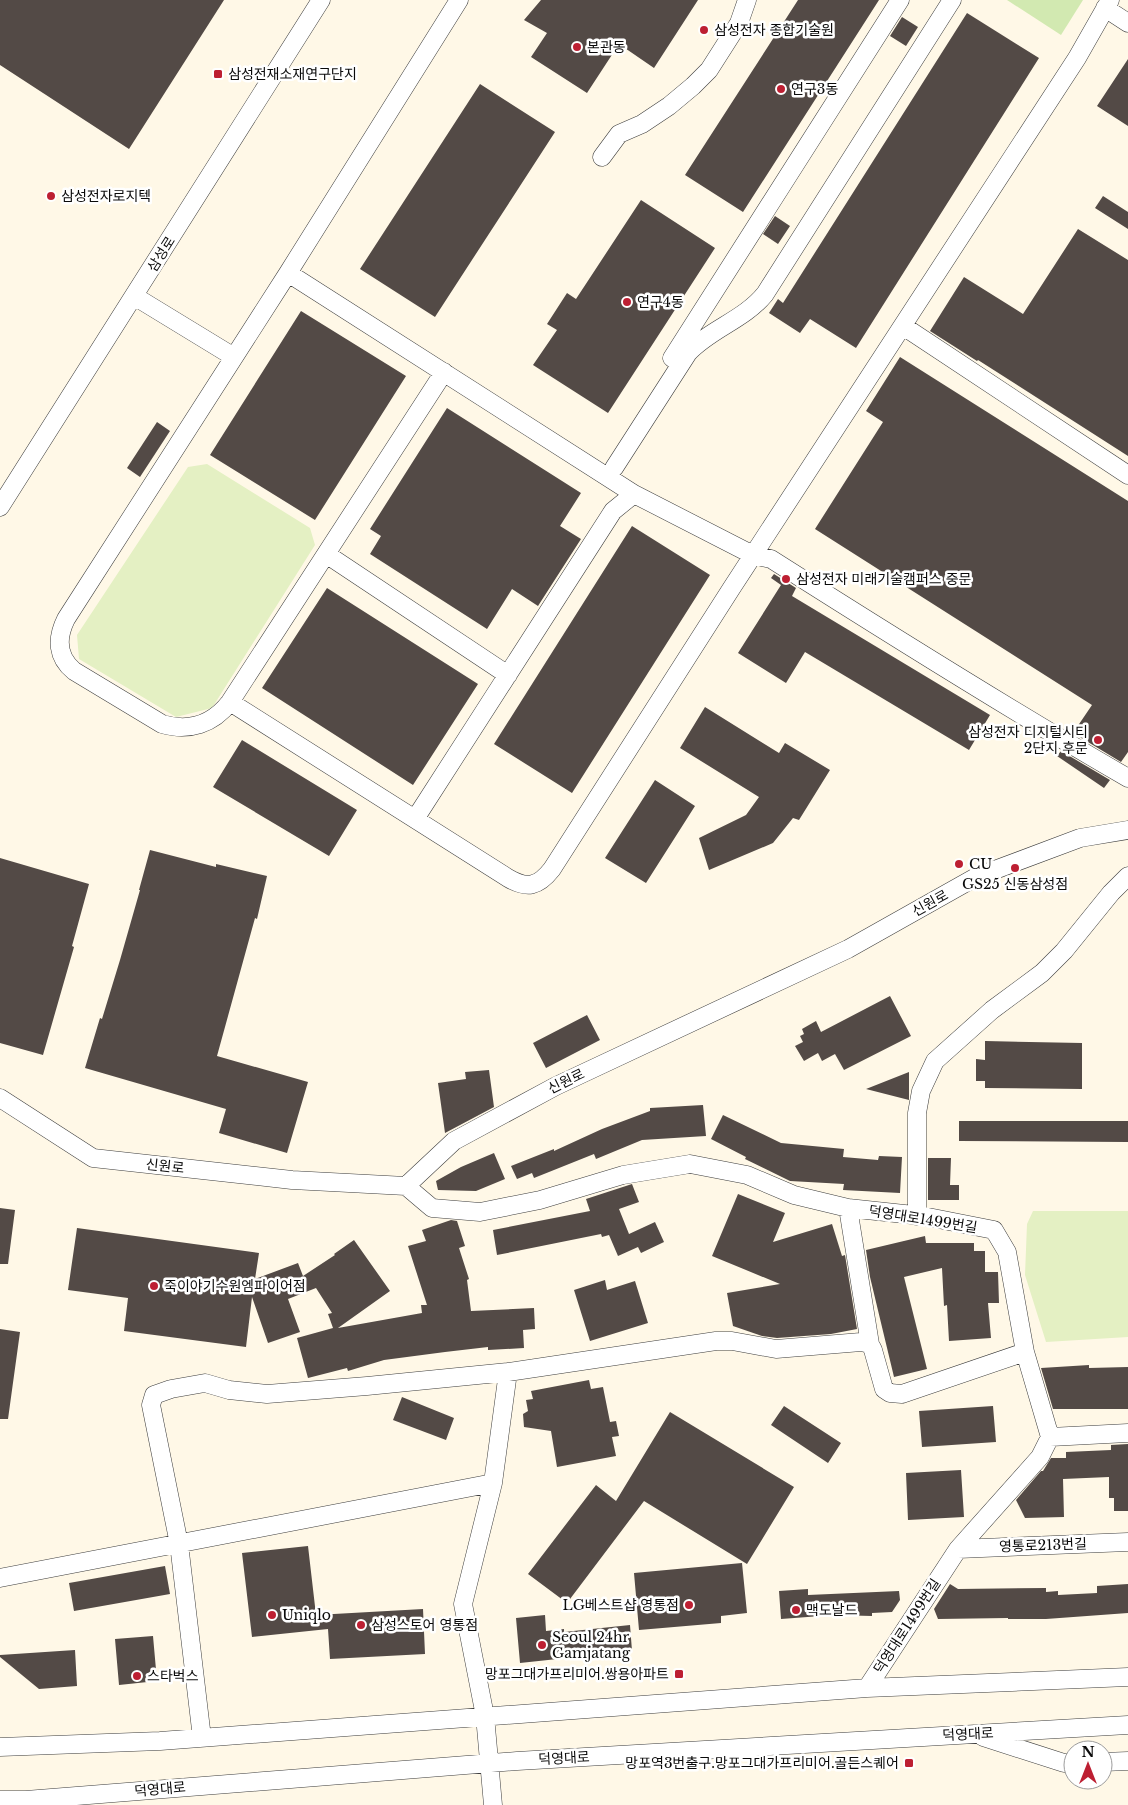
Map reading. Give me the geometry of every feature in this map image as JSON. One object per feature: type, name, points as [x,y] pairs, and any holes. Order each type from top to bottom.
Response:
[{"type":"street","name":"삼성로","points":[[0,507],[321,0]]},
{"type":"street","points":[[444,372],[230,702],[218,715],[202,725],[183,728],[162,724],[74,671],[65,662],[58,644],[60,632],[66,619],[460,0]]},
{"type":"street","points":[[602,157],[619,134],[642,124],[669,106],[709,70],[739,23],[747,0]]},
{"type":"street","points":[[900,0],[610,465],[694,346],[717,329],[746,312],[765,294],[952,0]]},
{"type":"street","points":[[230,702],[514,882],[528,885],[541,881],[552,869],[753,555],[1077,58],[1107,4],[1128,23]]},
{"type":"street","points":[[288,273],[634,494],[753,555],[771,559],[930,660],[1128,778]]},
{"type":"street","points":[[134,296],[234,357]]},
{"type":"street","points":[[903,326],[1128,475]]},
{"type":"street","points":[[415,819],[613,512],[634,494]]},
{"type":"street","points":[[326,554],[508,675]]},
{"type":"street","name":"신원로","points":[[0,1098],[93,1158],[292,1180],[406,1186],[454,1141],[547,1090],[848,949],[976,876],[1080,838],[1128,830]]},
{"type":"street","points":[[917,1216],[917,1113],[921,1091],[935,1060],[992,1010],[1042,974],[1064,951],[1111,893],[1128,876]]},
{"type":"street","name":"덕영대로1499번길","points":[[406,1186],[432,1208],[480,1212],[540,1200],[623,1175],[690,1164],[747,1175],[794,1195],[848,1208],[917,1216],[994,1230],[1008,1252],[1025,1352],[1050,1437],[1040,1457],[958,1549],[867,1688]]},
{"type":"street","points":[[848,1208],[870,1344],[884,1390],[890,1393],[902,1394],[1025,1352]]},
{"type":"street","points":[[202,1738],[179,1544],[151,1405],[154,1395],[171,1389],[205,1383],[228,1390],[267,1394],[508,1372],[716,1341],[776,1349],[862,1342],[870,1344]]},
{"type":"street","points":[[493,1805],[485,1716],[463,1604],[492,1483],[508,1372]]},
{"type":"street","points":[[1050,1437],[1128,1433]]},
{"type":"street","points":[[0,1578],[492,1483]]},
{"type":"street","name":"영통로213번길","points":[[958,1549],[1128,1542]]},
{"type":"street","points":[[0,1747],[202,1738],[867,1688],[1128,1677]]},
{"type":"street","name":"덕영대로","points":[[0,1800],[22,1802],[489,1763],[1128,1725]]},
{"type":"street","points":[[973,1734],[1063,1763]]},
{"type":"street","points":[[1113,1762],[1128,1762]]},
{"type":"green space","points":[[1007,0],[1083,0],[1061,35]]},
{"type":"green space","points":[[207,464],[310,528],[315,545],[212,708],[176,717],[79,659],[77,635],[188,467]]},
{"type":"green space","points":[[1033,1211],[1128,1211],[1128,1337],[1046,1342],[1025,1275],[1027,1224]]},
{"type":"building","points":[[0,0],[224,0],[129,149],[0,65]]},
{"type":"building","name":"본관동","points":[[541,0],[698,0],[654,68],[619,44],[587,93],[531,57],[547,33],[524,20]]},
{"type":"building","name":"연구3동","points":[[798,0],[879,0],[743,212],[685,175]]},
{"type":"building","points":[[967,13],[1039,58],[856,348],[810,319],[800,333],[769,313],[778,299],[783,303]]},
{"type":"building","points":[[902,17],[918,27],[906,46],[890,36]]},
{"type":"building","points":[[1128,59],[1128,126],[1097,106]]},
{"type":"building","points":[[480,84],[555,132],[435,317],[360,269]]},
{"type":"building","points":[[1103,196],[1128,212],[1128,229],[1095,208]]},
{"type":"building","name":"연구4동","points":[[641,200],[715,248],[608,413],[533,365],[557,330],[547,324],[567,293],[576,299]]},
{"type":"building","points":[[775,216],[790,226],[778,244],[763,234]]},
{"type":"building","points":[[1078,229],[1128,260],[1128,456],[930,331],[964,277],[1023,314]]},
{"type":"building","points":[[301,311],[406,376],[315,520],[210,455]]},
{"type":"building","points":[[900,357],[1128,501],[1128,752],[1121,762],[1073,733],[1092,705],[815,529],[883,422],[866,411]]},
{"type":"building","points":[[447,408],[581,493],[560,526],[581,539],[538,606],[512,589],[487,629],[370,554],[381,536],[370,529]]},
{"type":"building","points":[[157,422],[170,431],[140,477],[127,468]]},
{"type":"building","points":[[632,526],[710,575],[572,793],[494,744]]},
{"type":"building","points":[[774,574],[796,588],[792,596],[990,715],[969,750],[805,652],[786,683],[738,653],[781,585],[771,578]]},
{"type":"building","points":[[327,588],[478,684],[413,785],[262,688]]},
{"type":"building","points":[[705,707],[779,753],[785,743],[830,770],[799,820],[793,818],[773,843],[709,870],[699,838],[746,815],[759,797],[680,748]]},
{"type":"building","points":[[242,740],[357,810],[329,856],[213,787]]},
{"type":"building","points":[[1061,751],[1110,780],[1104,788],[1057,756]]},
{"type":"building","points":[[655,780],[695,806],[646,883],[605,858]]},
{"type":"building","points":[[150,850],[216,867],[216,864],[267,876],[257,919],[255,918],[217,1056],[308,1082],[287,1153],[219,1133],[226,1109],[85,1068],[120,960]]},
{"type":"building","points":[[0,858],[89,884],[72,946],[74,947],[43,1055],[0,1043]]},
{"type":"building","points":[[890,996],[911,1036],[844,1070],[835,1054],[822,1061],[818,1053],[804,1061],[795,1046],[803,1042],[800,1036],[804,1034],[802,1029],[816,1021],[821,1032]]},
{"type":"building","points":[[587,1015],[600,1040],[546,1068],[533,1043]]},
{"type":"building","points":[[985,1041],[1082,1043],[1082,1089],[985,1088],[985,1081],[976,1081],[976,1059],[985,1060]]},
{"type":"building","points":[[489,1070],[494,1107],[445,1133],[438,1083],[466,1079],[465,1072]]},
{"type":"building","points":[[909,1072],[909,1100],[866,1089]]},
{"type":"building","points":[[703,1105],[706,1136],[642,1140],[596,1159],[594,1154],[534,1178],[532,1173],[517,1179],[511,1166],[554,1149],[554,1151],[602,1129],[650,1111],[650,1108]]},
{"type":"building","points":[[723,1115],[781,1143],[844,1149],[843,1157],[878,1160],[879,1156],[902,1157],[900,1193],[843,1190],[844,1184],[790,1181],[745,1159],[746,1157],[711,1139]]},
{"type":"building","points":[[959,1121],[1128,1121],[1128,1142],[959,1141]]},
{"type":"building","points":[[494,1153],[505,1179],[476,1191],[438,1190],[436,1181],[461,1167]]},
{"type":"building","points":[[928,1158],[951,1158],[950,1185],[959,1185],[959,1200],[928,1200]]},
{"type":"building","points":[[632,1184],[639,1202],[619,1209],[629,1234],[655,1222],[664,1242],[641,1253],[638,1247],[618,1256],[609,1235],[602,1237],[601,1234],[497,1255],[493,1230],[590,1211],[586,1199]]},
{"type":"building","points":[[738,1194],[785,1213],[773,1242],[832,1224],[842,1256],[845,1255],[857,1329],[831,1334],[777,1338],[762,1336],[733,1326],[727,1293],[780,1284],[712,1256]]},
{"type":"building","points":[[0,1208],[15,1210],[8,1264],[0,1264]]},
{"type":"building","points":[[451,1220],[457,1221],[465,1246],[459,1248],[469,1279],[467,1280],[471,1311],[534,1308],[535,1329],[523,1330],[524,1348],[488,1350],[488,1347],[384,1360],[348,1371],[347,1368],[308,1378],[297,1338],[333,1328],[328,1314],[332,1313],[316,1288],[288,1299],[300,1332],[268,1343],[252,1297],[246,1347],[124,1331],[128,1298],[68,1290],[77,1228],[259,1253],[255,1279],[298,1263],[303,1276],[354,1240],[390,1291],[338,1328],[422,1313],[421,1305],[427,1305],[408,1246],[426,1241],[422,1230]]},
{"type":"building","points":[[925,1236],[926,1243],[974,1243],[974,1251],[985,1251],[985,1272],[998,1272],[999,1303],[988,1303],[991,1338],[949,1341],[947,1305],[944,1306],[942,1268],[904,1277],[927,1369],[894,1377],[870,1277],[866,1250]]},
{"type":"building","points":[[605,1280],[607,1290],[635,1281],[648,1323],[590,1341],[574,1290]]},
{"type":"building","points":[[0,1329],[20,1332],[8,1419],[0,1419]]},
{"type":"building","points":[[1089,1365],[1089,1368],[1128,1367],[1128,1409],[1053,1409],[1041,1368]]},
{"type":"building","points":[[589,1380],[591,1389],[603,1387],[610,1422],[616,1421],[619,1436],[612,1437],[616,1456],[557,1467],[551,1431],[524,1427],[523,1414],[528,1411],[526,1400],[533,1399],[531,1391]]},
{"type":"building","points":[[402,1397],[454,1418],[446,1440],[393,1420]]},
{"type":"building","points":[[784,1406],[841,1443],[828,1463],[771,1425]]},
{"type":"building","points":[[993,1406],[996,1442],[922,1447],[919,1411]]},
{"type":"building","points":[[670,1412],[794,1487],[747,1564],[644,1501],[567,1603],[528,1574],[596,1485],[616,1501]]},
{"type":"building","points":[[1128,1444],[1128,1511],[1114,1511],[1114,1498],[1109,1498],[1109,1477],[1063,1479],[1064,1517],[1025,1518],[1016,1500],[1043,1471],[1051,1458],[1066,1458],[1066,1452],[1111,1450],[1111,1445]]},
{"type":"building","points":[[961,1470],[964,1517],[908,1520],[906,1473]]},
{"type":"building","points":[[308,1546],[316,1615],[423,1609],[425,1654],[330,1659],[328,1629],[252,1637],[242,1553]]},
{"type":"building","points":[[742,1563],[747,1613],[721,1616],[721,1623],[639,1630],[634,1573]]},
{"type":"building","points":[[165,1566],[170,1594],[74,1611],[69,1583]]},
{"type":"building","points":[[950,1584],[958,1589],[1046,1588],[1046,1592],[1058,1591],[1058,1595],[1097,1593],[1097,1586],[1128,1584],[1128,1613],[1046,1619],[938,1619],[934,1609]]},
{"type":"building","points":[[808,1589],[808,1595],[899,1591],[900,1600],[892,1612],[872,1613],[872,1616],[834,1615],[781,1619],[779,1591]]},
{"type":"building","points":[[545,1615],[546,1631],[564,1629],[564,1632],[630,1625],[632,1651],[520,1663],[516,1618]]},
{"type":"building","points":[[153,1636],[157,1681],[119,1685],[115,1639]]},
{"type":"building","points":[[75,1650],[77,1686],[39,1689],[0,1657],[0,1655]]},
{"type":"place","name":"삼성전자 종합기술원","points":[[704,30]]},
{"type":"place","name":"본관동","points":[[577,47]]},
{"type":"place","name":"삼성전재소재연구단지","points":[[218,74]]},
{"type":"place","name":"연구3동","points":[[781,89]]},
{"type":"place","name":"삼성전자로지텍","points":[[51,196]]},
{"type":"place","name":"연구4동","points":[[627,302]]},
{"type":"place","name":"삼성전자 미래기술캠퍼스 중문","points":[[786,579]]},
{"type":"place","name":"삼성전자 디지털시티 2단지 후문","points":[[1098,740]]},
{"type":"place","name":"CU","points":[[959,864]]},
{"type":"place","name":"GS25 신동삼성점","points":[[1015,868]]},
{"type":"place","name":"죽이야기수원엠파이어점","points":[[154,1286]]},
{"type":"place","name":"LG베스트샵 영통점","points":[[689,1605]]},
{"type":"place","name":"맥도날드","points":[[796,1610]]},
{"type":"place","name":"Uniqlo","points":[[272,1615]]},
{"type":"place","name":"삼성스토어 영통점","points":[[361,1625]]},
{"type":"place","name":"Seoul 24hr Gamjatang","points":[[542,1645]]},
{"type":"place","name":"망포그대가프리미어.쌍용아파트","points":[[679,1674]]},
{"type":"place","name":"스타벅스","points":[[137,1676]]},
{"type":"place","name":"망포역3번출구.망포그대가프리미어.골든스퀘어","points":[[909,1763]]}]
